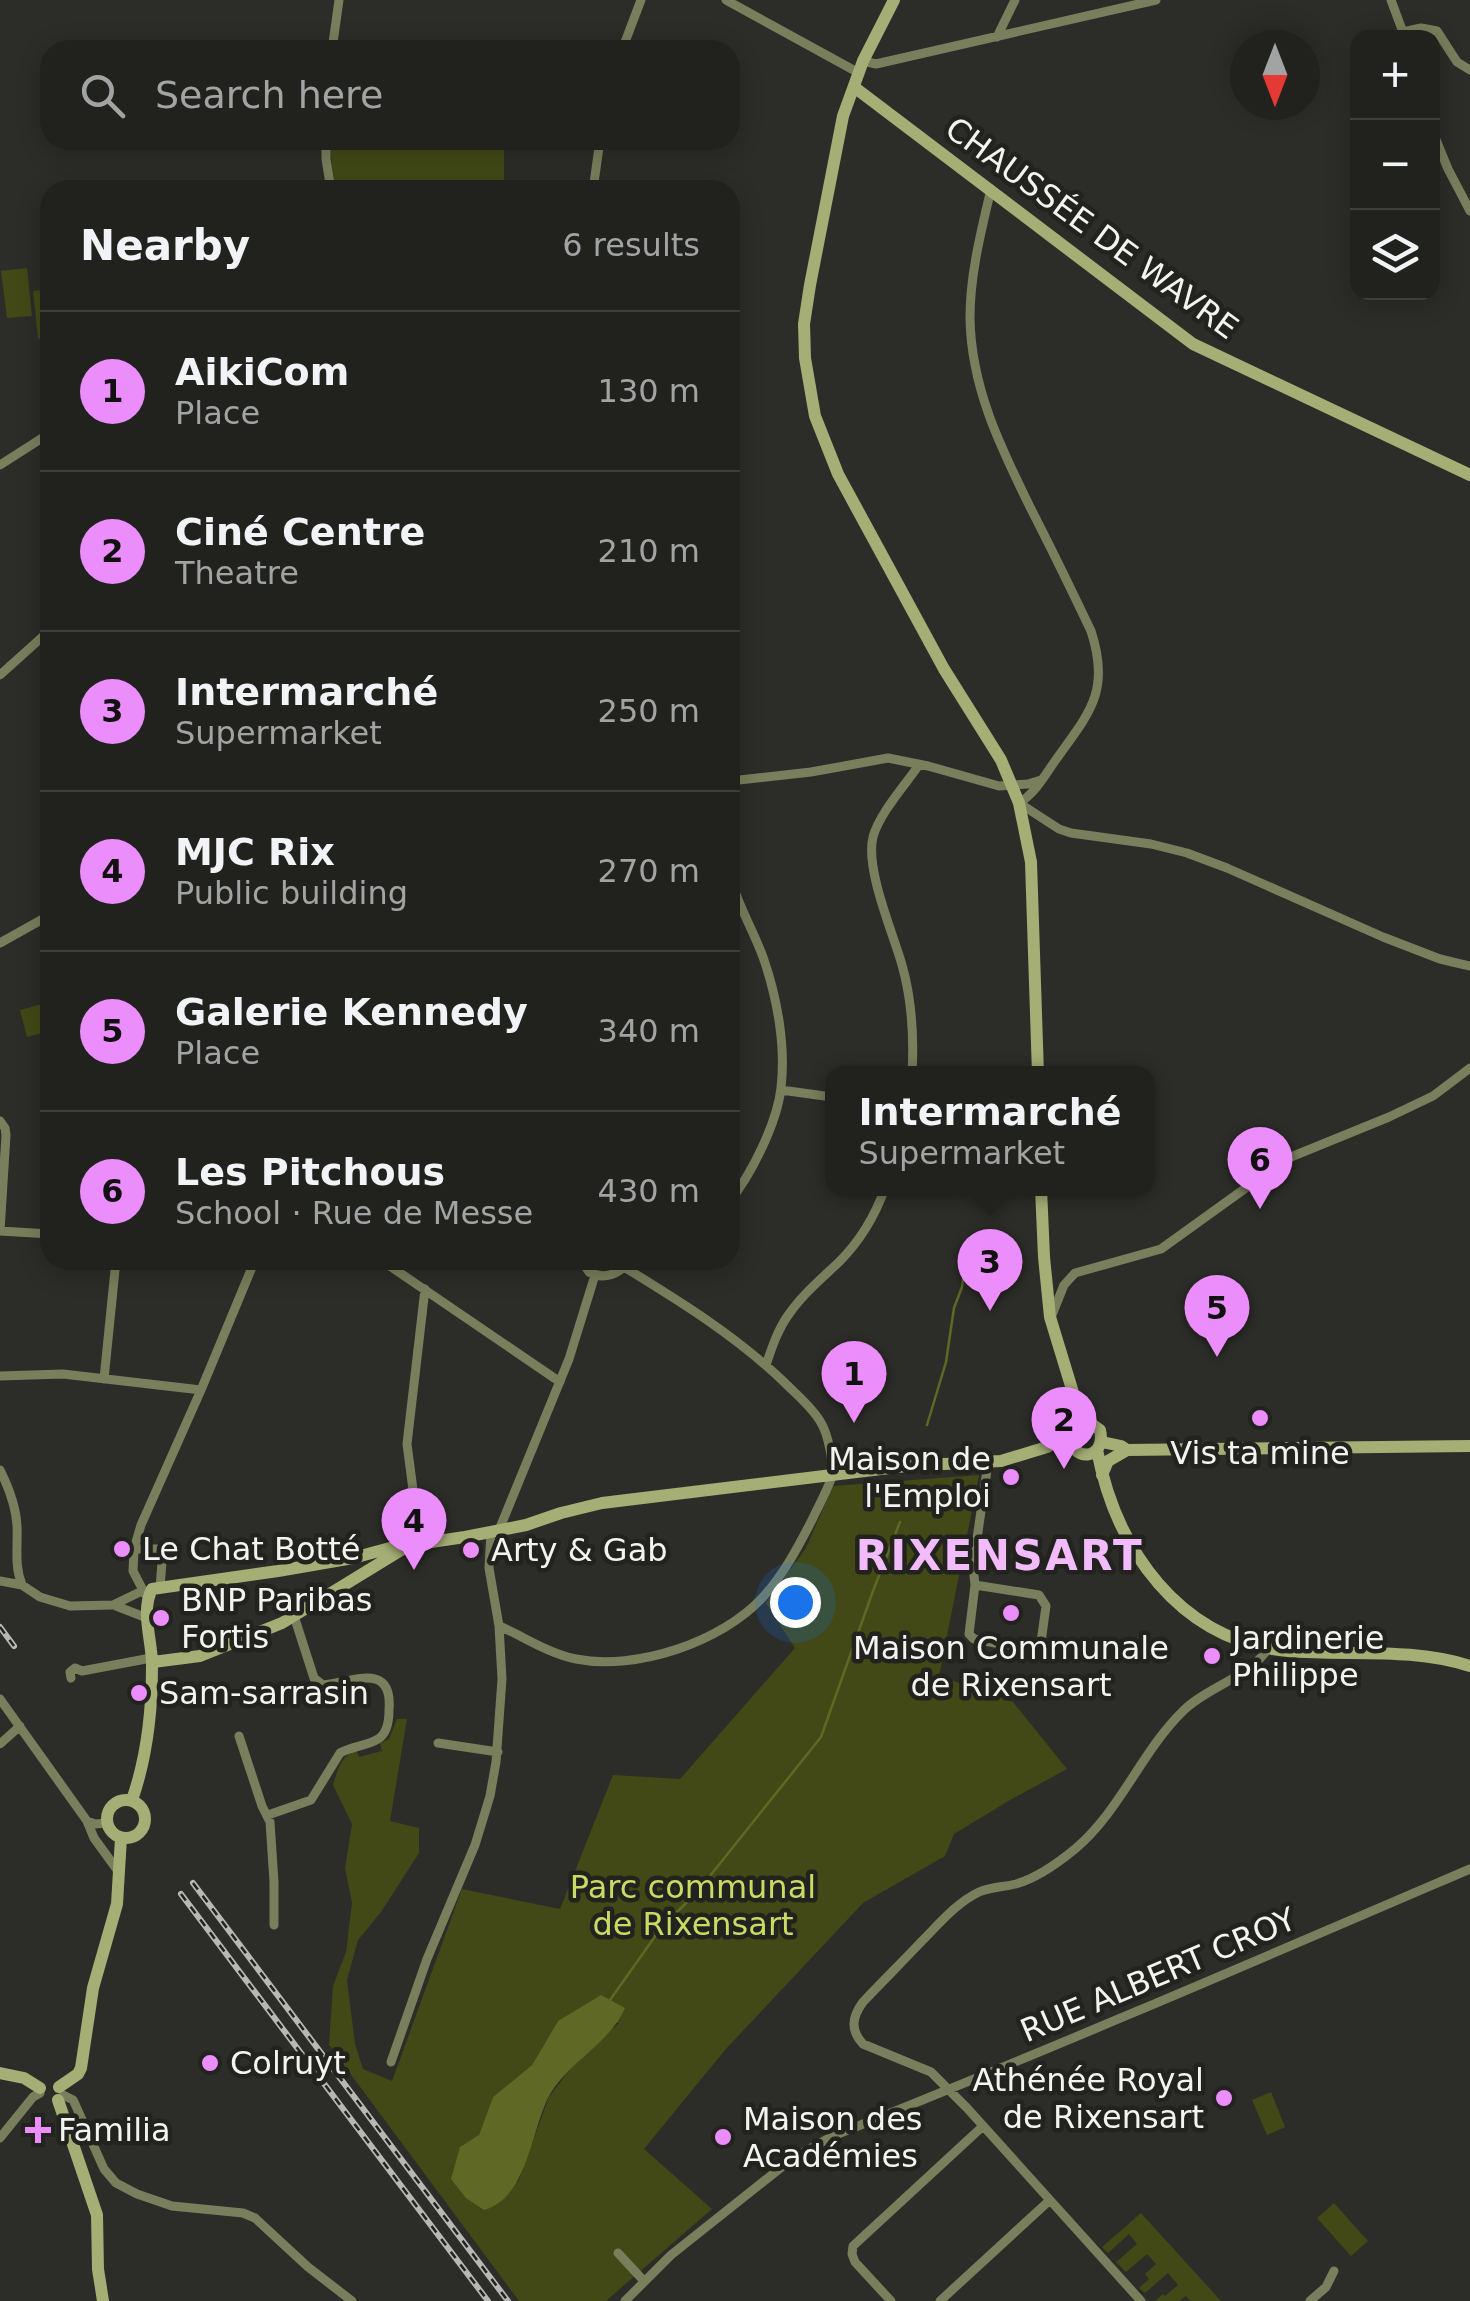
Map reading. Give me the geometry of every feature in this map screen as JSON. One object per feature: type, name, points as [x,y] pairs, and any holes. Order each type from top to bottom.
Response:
[{"type":"street","points":[[333,40],[339,0]]},
{"type":"street","points":[[626,40],[640,0]]},
{"type":"street","points":[[726,0],[859,74]]},
{"type":"street","points":[[894,0],[859,74],[834,152],[804,324],[805,358],[815,416],[838,474],[944,669],[992,746],[1019,803],[1031,862],[1038,1066]]},
{"type":"street","points":[[997,37],[1015,0]]},
{"type":"street","points":[[859,74],[876,64],[1156,0]]},
{"type":"street","points":[[1392,0],[1402,30]]},
{"type":"street","points":[[1440,35],[1458,62],[1470,70]]},
{"type":"street","name":"CHAUSSÉE DE WAVRE","points":[[859,74],[991,190],[1193,344],[1470,474]]},
{"type":"street","points":[[326,150],[329,180]]},
{"type":"street","points":[[594,180],[599,150]]},
{"type":"street","points":[[1440,150],[1470,211]]},
{"type":"street","points":[[991,190],[970,298],[978,383],[994,434],[1092,631],[1100,672],[1095,700],[1085,718],[1031,794],[1019,803]]},
{"type":"street","points":[[0,465],[40,439]]},
{"type":"street","points":[[0,675],[40,639]]},
{"type":"street","points":[[740,780],[888,758],[999,786],[1028,784],[1043,778]]},
{"type":"street","points":[[912,1066],[908,995],[874,873],[872,851],[874,834],[919,765]]},
{"type":"street","points":[[1019,803],[1071,834],[1151,844],[1187,853],[1382,937],[1470,966]]},
{"type":"street","points":[[740,902],[773,992],[780,1028],[781,1090],[754,1165],[740,1186]]},
{"type":"street","points":[[0,943],[40,921]]},
{"type":"street","points":[[1050,1317],[1064,1285],[1075,1272],[1161,1250],[1286,1159],[1433,1096],[1470,1068]]},
{"type":"street","points":[[781,1090],[825,1096]]},
{"type":"street","points":[[0,1121],[6,1135],[0,1231],[40,1233]]},
{"type":"street","points":[[766,1365],[789,1314],[862,1236],[883,1196]]},
{"type":"street","points":[[1042,1196],[1050,1317],[1082,1422]]},
{"type":"street","points":[[104,1380],[115,1270]]},
{"type":"street","points":[[132,1800],[147,1744],[152,1660],[145,1594],[132,1570],[134,1549],[251,1270]]},
{"type":"street","points":[[396,1270],[560,1382]]},
{"type":"street","points":[[588,1270],[595,1276],[618,1270]]},
{"type":"street","points":[[500,1626],[556,1654],[578,1660],[654,1655],[707,1638],[750,1608],[776,1582],[833,1476],[827,1436],[820,1419],[766,1365],[635,1270]]},
{"type":"street","points":[[391,2062],[427,1959],[476,1845],[490,1796],[498,1752],[502,1680],[500,1626],[489,1568],[495,1530],[570,1359],[595,1276]]},
{"type":"street","points":[[413,1545],[407,1444],[425,1289]]},
{"type":"street","points":[[0,1376],[63,1374],[201,1390]]},
{"type":"street","points":[[0,1581],[22,1585],[40,1597],[70,1606],[113,1605],[152,1589],[353,1558],[526,1524],[602,1503],[906,1466],[988,1463],[1047,1447],[1082,1422],[1095,1425],[1102,1434],[1102,1476],[1137,1558],[1155,1582],[1206,1624],[1236,1639],[1268,1648],[1420,1656],[1470,1666]]},
{"type":"street","points":[[1069,1434],[1072,1448],[1084,1455],[1099,1446],[1121,1446],[1127,1450]]},
{"type":"street","points":[[1102,1476],[1108,1460],[1127,1450],[1470,1446]]},
{"type":"street","points":[[975,1585],[1039,1595],[1046,1606],[1041,1642],[1026,1646],[974,1639],[969,1634],[975,1585],[972,1566],[988,1463]]},
{"type":"street","points":[[0,1470],[15,1510],[16,1567],[22,1585]]},
{"type":"street","points":[[82,1671],[200,1656],[259,1634],[413,1545]]},
{"type":"street","points":[[134,1549],[163,1549],[160,1588]]},
{"type":"street","points":[[353,1558],[359,1565],[359,1576]]},
{"type":"street","points":[[113,1605],[148,1618]]},
{"type":"street","points":[[268,1815],[311,1800],[340,1753],[384,1735],[389,1712],[390,1693],[382,1682],[361,1678],[323,1685],[314,1678],[294,1616]]},
{"type":"street","points":[[1141,2301],[949,2089],[931,2072],[863,2044],[853,2030],[853,2020],[857,2010],[967,1900],[982,1891],[1030,1879],[1084,1840],[1108,1814],[1162,1735],[1184,1710],[1259,1662],[1268,1648]]},
{"type":"street","points":[[0,1699],[118,1871]]},
{"type":"street","points":[[0,1744],[20,1726]]},
{"type":"street","points":[[240,1736],[268,1815],[274,1853],[274,1924]]},
{"type":"street","points":[[438,1743],[498,1752]]},
{"type":"street","points":[[132,1800],[143,1810],[146,1823],[138,1835],[121,1838],[107,1823],[109,1811],[114,1804],[132,1800]]},
{"type":"street","points":[[87,1821],[107,1823]]},
{"type":"street","points":[[0,2073],[24,2078],[50,2100],[60,2094],[81,2068],[93,1988],[115,1914],[121,1838]]},
{"type":"street","name":"RUE ALBERT CROY","points":[[625,2301],[671,2255],[804,2152],[833,2136],[1043,2052],[1470,1869]]},
{"type":"street","points":[[0,2138],[40,2090]]},
{"type":"street","points":[[60,2094],[98,2216],[98,2269],[103,2301]]},
{"type":"street","points":[[60,2094],[73,2100],[104,2169],[116,2183],[172,2206],[243,2212],[352,2301]]},
{"type":"street","points":[[891,2301],[855,2262],[852,2246],[982,2127]]},
{"type":"street","points":[[940,2301],[1050,2200]]},
{"type":"street","points":[[618,2253],[644,2281]]},
{"type":"street","points":[[1310,2301],[1326,2287],[1334,2271]]},
{"type":"green space","points":[[330,150],[504,150],[504,180],[334,180]]},
{"type":"green space","points":[[27,268],[32,316],[7,318],[1,271]]},
{"type":"green space","points":[[40,290],[38,339],[33,291]]},
{"type":"green space","points":[[40,1005],[40,1034],[27,1037],[20,1010]]},
{"type":"green space","name":"Parc communal de Rixensart","points":[[979,1475],[939,1676],[1013,1702],[1067,1769],[954,1834],[945,1856],[863,1903],[725,2050],[644,2149],[712,2209],[606,2301],[519,2301],[329,2045],[333,1986],[346,1952],[352,1903],[345,1868],[352,1824],[333,1785],[338,1769],[346,1756],[356,1750],[359,1757],[382,1751],[380,1743],[389,1739],[397,1719],[407,1719],[390,1821],[419,1828],[419,1853],[358,1940],[347,1980],[355,2044],[363,2069],[392,2081],[462,1889],[560,1909],[613,1775],[680,1779],[795,1648],[766,1603],[806,1548],[833,1486]],"holes":[[[558,2021],[619,2023],[574,2064],[549,2097],[518,2182],[479,2135],[493,2097],[532,2065]]]},
{"type":"green space","points":[[1271,2092],[1285,2127],[1267,2135],[1252,2100]]},
{"type":"green space","points":[[1334,2203],[1368,2241],[1351,2256],[1317,2218]]},
{"type":"green space","points":[[1141,2213],[1221,2301],[1190,2301],[1186,2296],[1179,2301],[1155,2301],[1178,2285],[1168,2273],[1145,2293],[1139,2288],[1149,2279],[1145,2274],[1156,2264],[1147,2254],[1126,2272],[1116,2262],[1137,2244],[1129,2234],[1108,2253],[1102,2247]]},
{"type":"shaded area","points":[[601,1995],[625,2008],[618,2021],[556,2085],[542,2112],[519,2178],[498,2203],[484,2210],[466,2198],[451,2179],[460,2147],[479,2135],[493,2097],[532,2065],[558,2021]]},
{"type":"waterway","points":[[927,1425],[946,1362],[969,1241]]},
{"type":"waterway","points":[[610,2000],[661,1928],[698,1891],[821,1737],[900,1522]]},
{"type":"railway","points":[[0,1627],[14,1646]]},
{"type":"railway","points":[[193,1883],[508,2301]]},
{"type":"railway","points":[[181,1894],[488,2301]]},
{"type":"place","name":"Les Pitchous","points":[[1260,1209]]},
{"type":"place","name":"Intermarché","points":[[990,1311]]},
{"type":"place","name":"Galerie Kennedy","points":[[1217,1357]]},
{"type":"place","name":"Vis ta mine","points":[[1260,1418]]},
{"type":"place","name":"AikiCom","points":[[854,1423]]},
{"type":"place","name":"Ciné Centre","points":[[1064,1469]]},
{"type":"place","name":"Maison de l'Emploi","points":[[1011,1477]]},
{"type":"place","name":"Le Chat Botté","points":[[122,1549]]},
{"type":"place","name":"Arty & Gab","points":[[471,1550]]},
{"type":"place","name":"MJC Rix","points":[[414,1570]]},
{"type":"place","name":"Maison Communale de Rixensart","points":[[1011,1613]]},
{"type":"place","name":"BNP Paribas Fortis","points":[[161,1618]]},
{"type":"place","name":"Jardinerie Philippe","points":[[1212,1656]]},
{"type":"place","name":"Sam-sarrasin","points":[[139,1693]]},
{"type":"place","name":"Colruyt","points":[[210,2063]]},
{"type":"place","name":"Athénée Royal de Rixensart","points":[[1224,2098]]},
{"type":"place","name":"Familia","points":[[38,2130]]},
{"type":"place","name":"Maison des Académies","points":[[723,2137]]},
{"type":"district","name":"RIXENSART","points":[[1000,1555]]}]
